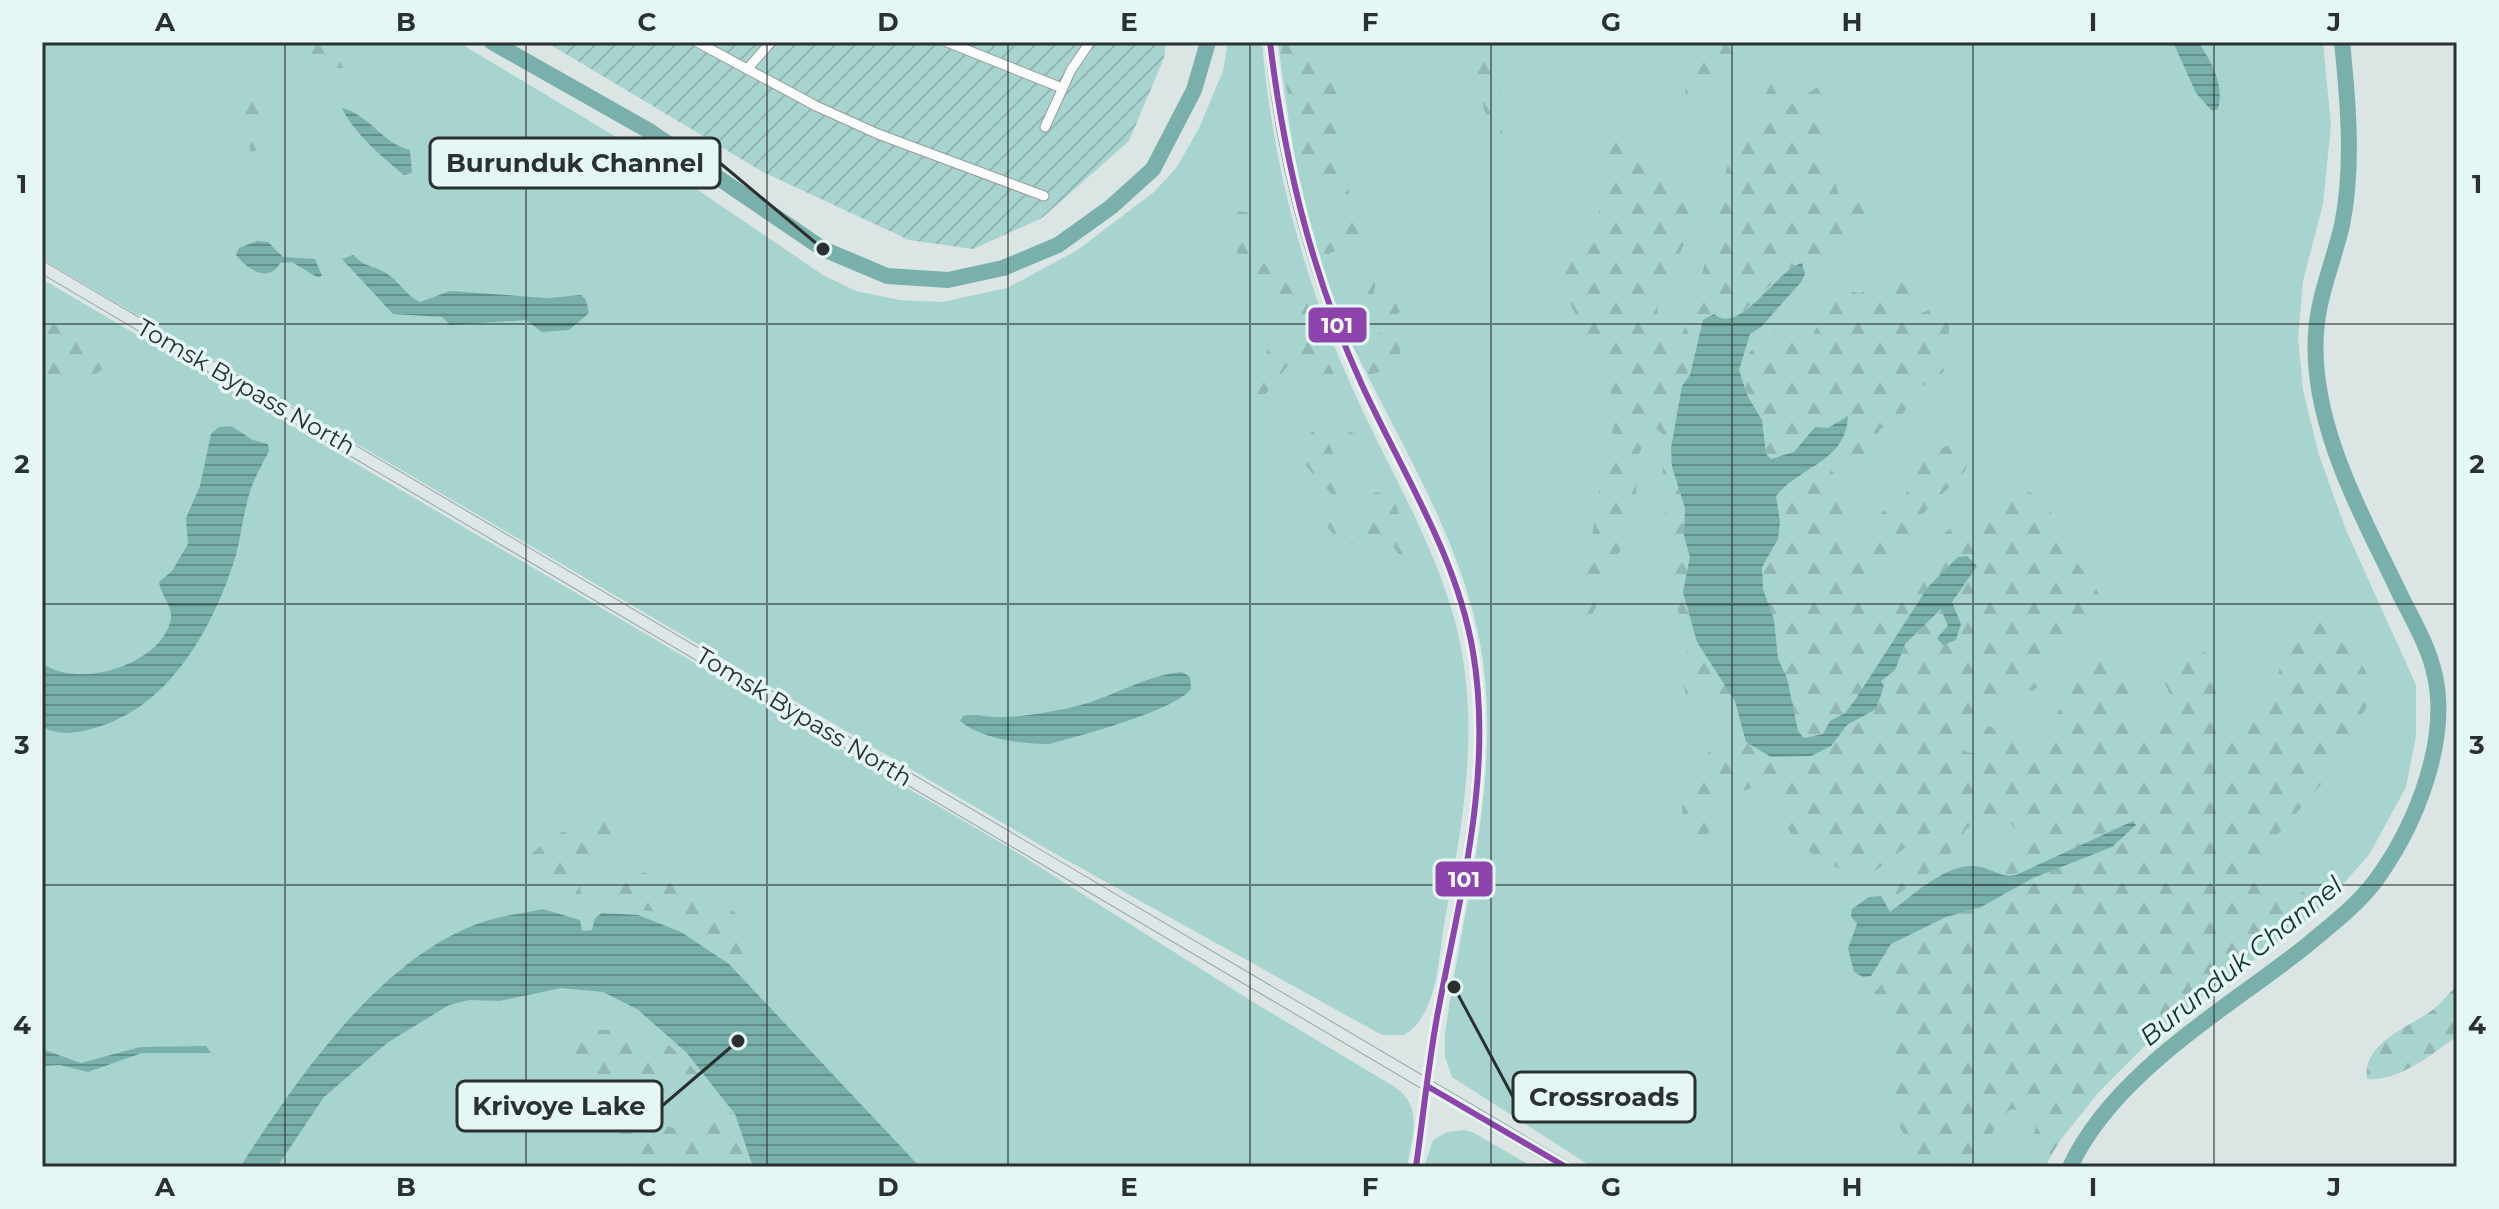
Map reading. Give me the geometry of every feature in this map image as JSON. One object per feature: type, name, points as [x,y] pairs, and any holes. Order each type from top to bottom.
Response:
[{"type":"main road","name":"Tomsk Bypass North","points":[[42,267],[1566,1167]]},
{"type":"street","points":[[697,42],[749,67],[816,106],[878,134],[1044,196]]},
{"type":"street","points":[[749,67],[771,42]]},
{"type":"street","points":[[947,42],[1062,88]]},
{"type":"street","points":[[1045,127],[1062,88],[1090,42]]},
{"type":"street","points":[[1270,42],[1288,163],[1324,293],[1442,554],[1464,611],[1473,653],[1478,717],[1474,789],[1459,904],[1416,1167]]},
{"type":"green space","points":[[42,42],[458,42],[648,156],[823,275],[856,291],[900,300],[942,302],[1007,288],[1076,251],[1154,192],[1177,167],[1199,128],[1223,71],[1228,42],[1262,42],[1282,177],[1320,308],[1354,392],[1436,564],[1459,636],[1468,705],[1467,768],[1438,970],[1424,1014],[1404,1035],[1382,1035],[1052,852],[42,259]]},
{"type":"green space","points":[[277,42],[323,47],[346,64],[343,68],[335,68],[317,63]]},
{"type":"green space","points":[[546,42],[1166,42],[1164,58],[1129,141],[1042,218],[973,249],[909,240],[763,172]]},
{"type":"green space","points":[[1278,42],[2323,42],[2331,126],[2323,204],[2303,281],[2298,338],[2303,390],[2319,455],[2346,530],[2416,685],[2416,736],[2406,787],[2369,855],[2318,912],[2169,1022],[2098,1093],[2056,1146],[2045,1167],[1592,1167],[1452,1077],[1445,1057],[1445,1034],[1485,784],[1485,683],[1478,633],[1468,593],[1438,516],[1345,329],[1319,260],[1301,188]]},
{"type":"green space","points":[[1279,42],[1316,42],[1338,98],[1349,195],[1365,243],[1364,256],[1353,261],[1345,245],[1325,256],[1320,246],[1320,236],[1340,223],[1333,204],[1321,196],[1320,180],[1305,174],[1300,165]]},
{"type":"green space","points":[[1473,42],[1498,42],[1502,133],[1495,133],[1484,109]]},
{"type":"green space","points":[[1691,42],[1741,42],[1735,62],[1699,107],[1691,106],[1686,98]]},
{"type":"green space","points":[[1782,71],[1775,100],[1777,110],[1820,86],[1828,97],[1820,128],[1839,196],[1843,200],[1853,195],[1861,185],[1867,207],[1848,243],[1815,263],[1787,269],[1744,311],[1699,331],[1673,426],[1672,467],[1685,508],[1694,633],[1735,701],[1746,742],[1766,754],[1783,758],[1800,756],[1815,750],[1876,709],[1884,686],[1881,681],[1898,662],[1905,644],[1942,609],[1948,626],[1941,631],[1961,624],[1952,602],[1977,566],[1928,587],[1920,605],[1882,655],[1851,707],[1823,734],[1804,738],[1786,683],[1763,578],[1762,567],[1774,538],[1776,496],[1823,463],[1846,485],[1855,502],[1854,521],[1845,540],[1845,549],[1868,550],[1881,513],[1906,494],[1926,452],[1958,443],[1967,447],[1969,457],[1965,471],[1922,515],[1873,587],[1875,604],[1889,602],[1910,587],[1939,540],[1953,526],[1981,514],[2002,496],[2017,491],[2029,492],[2047,507],[2100,600],[2100,608],[2078,621],[2074,633],[2048,652],[2047,674],[2033,691],[2016,689],[2005,693],[1985,717],[1950,726],[1955,740],[1964,750],[1973,753],[1980,730],[1990,726],[2009,742],[2022,744],[2034,739],[2056,716],[2087,664],[2103,659],[2117,668],[2127,681],[2135,713],[2142,719],[2165,716],[2172,708],[2173,701],[2157,666],[2169,654],[2201,650],[2226,667],[2222,697],[2211,717],[2219,723],[2232,720],[2256,698],[2261,701],[2271,697],[2292,638],[2300,629],[2324,615],[2343,626],[2375,691],[2331,773],[2273,840],[2263,858],[2265,886],[2285,902],[2320,882],[2340,887],[2278,942],[2188,1005],[2133,1055],[2084,1108],[2045,1167],[2024,1167],[2036,1127],[2030,1113],[2011,1109],[1992,1135],[1988,1167],[1923,1167],[1897,1122],[1892,1096],[1898,1073],[1874,993],[1882,984],[1879,962],[1891,944],[1946,917],[1981,907],[2033,878],[2111,847],[2131,832],[2119,825],[2066,853],[2004,878],[2022,836],[2010,823],[1977,823],[1967,828],[1946,860],[1897,895],[1884,887],[1894,872],[1921,848],[1932,833],[1923,834],[1862,881],[1819,858],[1797,841],[1771,800],[1756,787],[1724,803],[1712,822],[1706,858],[1698,858],[1684,827],[1682,810],[1687,785],[1700,762],[1718,745],[1729,740],[1732,732],[1724,713],[1702,685],[1697,688],[1698,725],[1694,725],[1684,687],[1688,656],[1668,563],[1661,433],[1657,429],[1645,439],[1639,454],[1635,507],[1610,580],[1585,628],[1579,627],[1597,502],[1616,415],[1608,378],[1570,303],[1559,267],[1564,257],[1595,242],[1609,137],[1625,129],[1640,145],[1656,181],[1677,185],[1693,224],[1658,303],[1660,337],[1668,356],[1674,355],[1698,292],[1732,147],[1743,124],[1759,108],[1775,75]]},
{"type":"green space","points":[[253,102],[265,108],[266,117],[263,147],[251,152],[244,133],[225,108]]},
{"type":"green space","points":[[1239,211],[1254,214],[1253,238],[1263,262],[1280,276],[1300,285],[1314,334],[1346,398],[1344,405],[1335,407],[1323,399],[1302,365],[1290,363],[1263,397],[1255,397],[1255,376],[1263,368],[1269,344],[1290,339],[1297,331],[1294,317],[1278,298],[1258,296],[1250,290],[1232,230],[1231,221]]},
{"type":"green space","points":[[1362,271],[1369,272],[1376,283],[1373,297],[1392,296],[1400,312],[1381,322],[1369,308],[1354,311],[1350,278]]},
{"type":"green space","points":[[42,279],[1008,847],[1250,1000],[1395,1087],[1404,1095],[1413,1113],[1407,1167],[42,1167]]},
{"type":"green space","points":[[1883,280],[1911,280],[1917,286],[1888,321],[1903,321],[1938,308],[1946,308],[1952,314],[1948,337],[1931,356],[1932,360],[1941,362],[1944,371],[1919,389],[1894,423],[1880,429],[1865,454],[1857,458],[1842,452],[1839,443],[1848,427],[1836,426],[1771,459],[1766,454],[1762,420],[1747,395],[1740,363],[1764,340],[1784,329],[1793,326],[1799,340],[1813,335],[1817,326],[1807,311],[1828,292],[1841,287],[1859,294]]},
{"type":"green space","points":[[42,323],[100,337],[113,358],[97,373],[74,384],[61,385],[42,378]]},
{"type":"green space","points":[[1386,330],[1399,331],[1402,338],[1398,366],[1369,375],[1353,344],[1359,339],[1369,346],[1377,334]]},
{"type":"green space","points":[[1318,429],[1325,433],[1343,478],[1354,481],[1358,489],[1354,501],[1348,504],[1338,501],[1306,466],[1299,439]]},
{"type":"green space","points":[[1350,432],[1363,436],[1368,452],[1363,455],[1344,448],[1341,440]]},
{"type":"green space","points":[[1383,492],[1392,499],[1399,513],[1400,517],[1393,527],[1409,536],[1419,558],[1413,563],[1403,560],[1389,541],[1381,549],[1344,543],[1326,525],[1329,516],[1357,519],[1376,514],[1378,508],[1373,493]]},
{"type":"green space","points":[[619,807],[623,827],[603,864],[577,874],[582,897],[577,910],[571,908],[563,894],[529,876],[530,855],[552,836],[596,820],[609,808]]},
{"type":"green space","points":[[640,871],[717,901],[742,919],[749,930],[750,942],[745,961],[725,956],[671,916],[609,905],[604,889],[608,880]]},
{"type":"green space","points":[[2457,986],[2457,1036],[2403,1071],[2379,1079],[2367,1079],[2367,1066],[2380,1045],[2434,1009]]},
{"type":"green space","points":[[578,1029],[614,1030],[635,1042],[652,1037],[660,1039],[704,1081],[708,1086],[707,1096],[701,1101],[680,1093],[669,1082],[612,1088],[587,1083],[563,1062],[563,1044]]},
{"type":"green space","points":[[642,1091],[662,1099],[668,1127],[689,1125],[717,1108],[735,1114],[751,1159],[749,1167],[622,1167],[597,1133],[594,1103],[603,1099],[619,1102]]},
{"type":"green space","points":[[1465,1130],[1533,1167],[1424,1167],[1433,1140],[1447,1132]]},
{"type":"shaded area","points":[[2173,42],[2198,42],[2203,49],[2218,82],[2218,109],[2212,111],[2196,93]]},
{"type":"shaded area","points":[[342,108],[361,117],[400,147],[410,150],[412,173],[404,175],[378,153],[353,126]]},
{"type":"shaded area","points":[[257,241],[268,242],[283,257],[315,259],[322,276],[317,277],[292,262],[280,263],[270,273],[252,269],[236,255],[239,248]]},
{"type":"shaded area","points":[[353,255],[386,273],[420,302],[450,291],[548,298],[581,295],[586,300],[589,313],[569,330],[542,332],[526,320],[450,325],[442,317],[393,314],[342,259]]},
{"type":"shaded area","points":[[1802,263],[1805,274],[1801,282],[1761,327],[1750,334],[1739,370],[1747,395],[1762,420],[1766,454],[1771,459],[1794,452],[1815,427],[1828,428],[1848,416],[1845,431],[1831,454],[1776,496],[1780,522],[1778,539],[1762,567],[1763,589],[1774,620],[1778,659],[1787,678],[1798,731],[1804,738],[1823,734],[1830,721],[1845,713],[1928,587],[1958,557],[1967,556],[1977,566],[1952,602],[1961,624],[1956,640],[1943,645],[1937,638],[1948,626],[1941,609],[1905,644],[1895,670],[1881,681],[1884,686],[1876,709],[1847,725],[1831,746],[1811,756],[1771,757],[1746,742],[1735,701],[1697,642],[1683,592],[1690,557],[1684,536],[1685,508],[1672,467],[1671,448],[1682,386],[1690,375],[1703,320],[1714,314],[1724,319],[1735,317]]},
{"type":"shaded area","points":[[231,426],[253,440],[268,444],[269,451],[251,489],[227,581],[188,657],[170,680],[127,715],[78,732],[56,732],[42,726],[42,663],[57,671],[76,674],[115,669],[150,651],[163,638],[171,617],[159,582],[172,571],[188,544],[186,518],[200,486],[211,434],[219,427]]},
{"type":"shaded area","points":[[1182,672],[1190,677],[1191,689],[1166,706],[1125,722],[1049,744],[990,736],[960,721],[963,716],[1013,717],[1069,708],[1153,678]]},
{"type":"shaded area","points":[[2133,821],[2136,825],[2112,847],[2033,878],[1981,907],[1946,917],[1891,944],[1871,976],[1863,977],[1854,972],[1848,948],[1857,924],[1851,916],[1852,909],[1869,897],[1881,896],[1890,912],[1932,880],[1956,869],[1980,867],[2002,875],[2016,875]]},
{"type":"shaded area","points":[[543,909],[580,920],[582,931],[592,930],[595,918],[602,913],[638,915],[681,932],[729,964],[920,1167],[753,1167],[735,1114],[686,1052],[637,1009],[603,992],[561,988],[500,1001],[469,1000],[449,1005],[387,1043],[324,1097],[277,1167],[240,1167],[288,1096],[346,1022],[413,960],[450,936],[489,920]]},
{"type":"shaded area","points":[[206,1046],[211,1053],[142,1053],[88,1072],[60,1065],[42,1066],[42,1049],[81,1063],[140,1047]]},
{"type":"waterway","name":"Burunduk Channel","points":[[492,42],[651,132],[823,249],[887,276],[948,280],[1003,268],[1058,245],[1111,207],[1153,169],[1194,90],[1208,42]]},
{"type":"waterway","name":"Burunduk Channel","points":[[2070,1167],[2114,1101],[2143,1072],[2175,1044],[2306,946],[2365,894],[2407,829],[2434,753],[2438,701],[2432,664],[2340,464],[2321,399],[2316,366],[2317,319],[2342,225],[2348,180],[2348,110],[2342,42]]},
{"type":"transit line","name":"101","points":[[1270,42],[1292,174],[1328,302],[1362,385],[1441,548],[1455,582],[1473,652],[1478,698],[1477,790],[1464,882],[1434,1036],[1416,1167]]},
{"type":"transit line","name":"101","points":[[1427,1086],[1566,1167]]},
{"type":"place","name":"Burunduk Channel","points":[[823,249]]},
{"type":"place","name":"Crossroads","points":[[1454,987]]},
{"type":"place","name":"Krivoye Lake","points":[[738,1041]]}]
